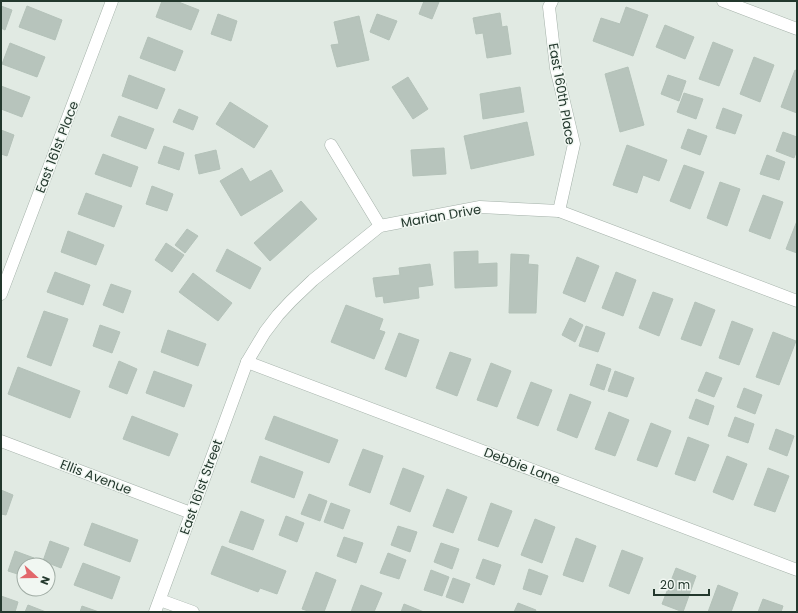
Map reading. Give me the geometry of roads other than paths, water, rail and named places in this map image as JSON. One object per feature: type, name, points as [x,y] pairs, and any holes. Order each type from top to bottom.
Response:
[{"type":"street","name":"East 161st Place","points":[[1,294],[112,1]]},
{"type":"street","name":"East 160th Place","points":[[552,1],[549,7],[556,68],[574,144],[559,211]]},
{"type":"street","points":[[724,1],[797,29]]},
{"type":"street","points":[[331,145],[380,226]]},
{"type":"street","name":"Marian Drive","points":[[247,362],[265,332],[291,301],[313,280],[380,226],[480,207],[559,211],[797,300]]},
{"type":"street","name":"East 161st Street","points":[[155,612],[247,362]]},
{"type":"street","name":"Debbie Lane","points":[[247,362],[797,570]]},
{"type":"street","name":"Ellis Avenue","points":[[1,441],[191,513]]},
{"type":"street","points":[[160,600],[193,612]]}]
